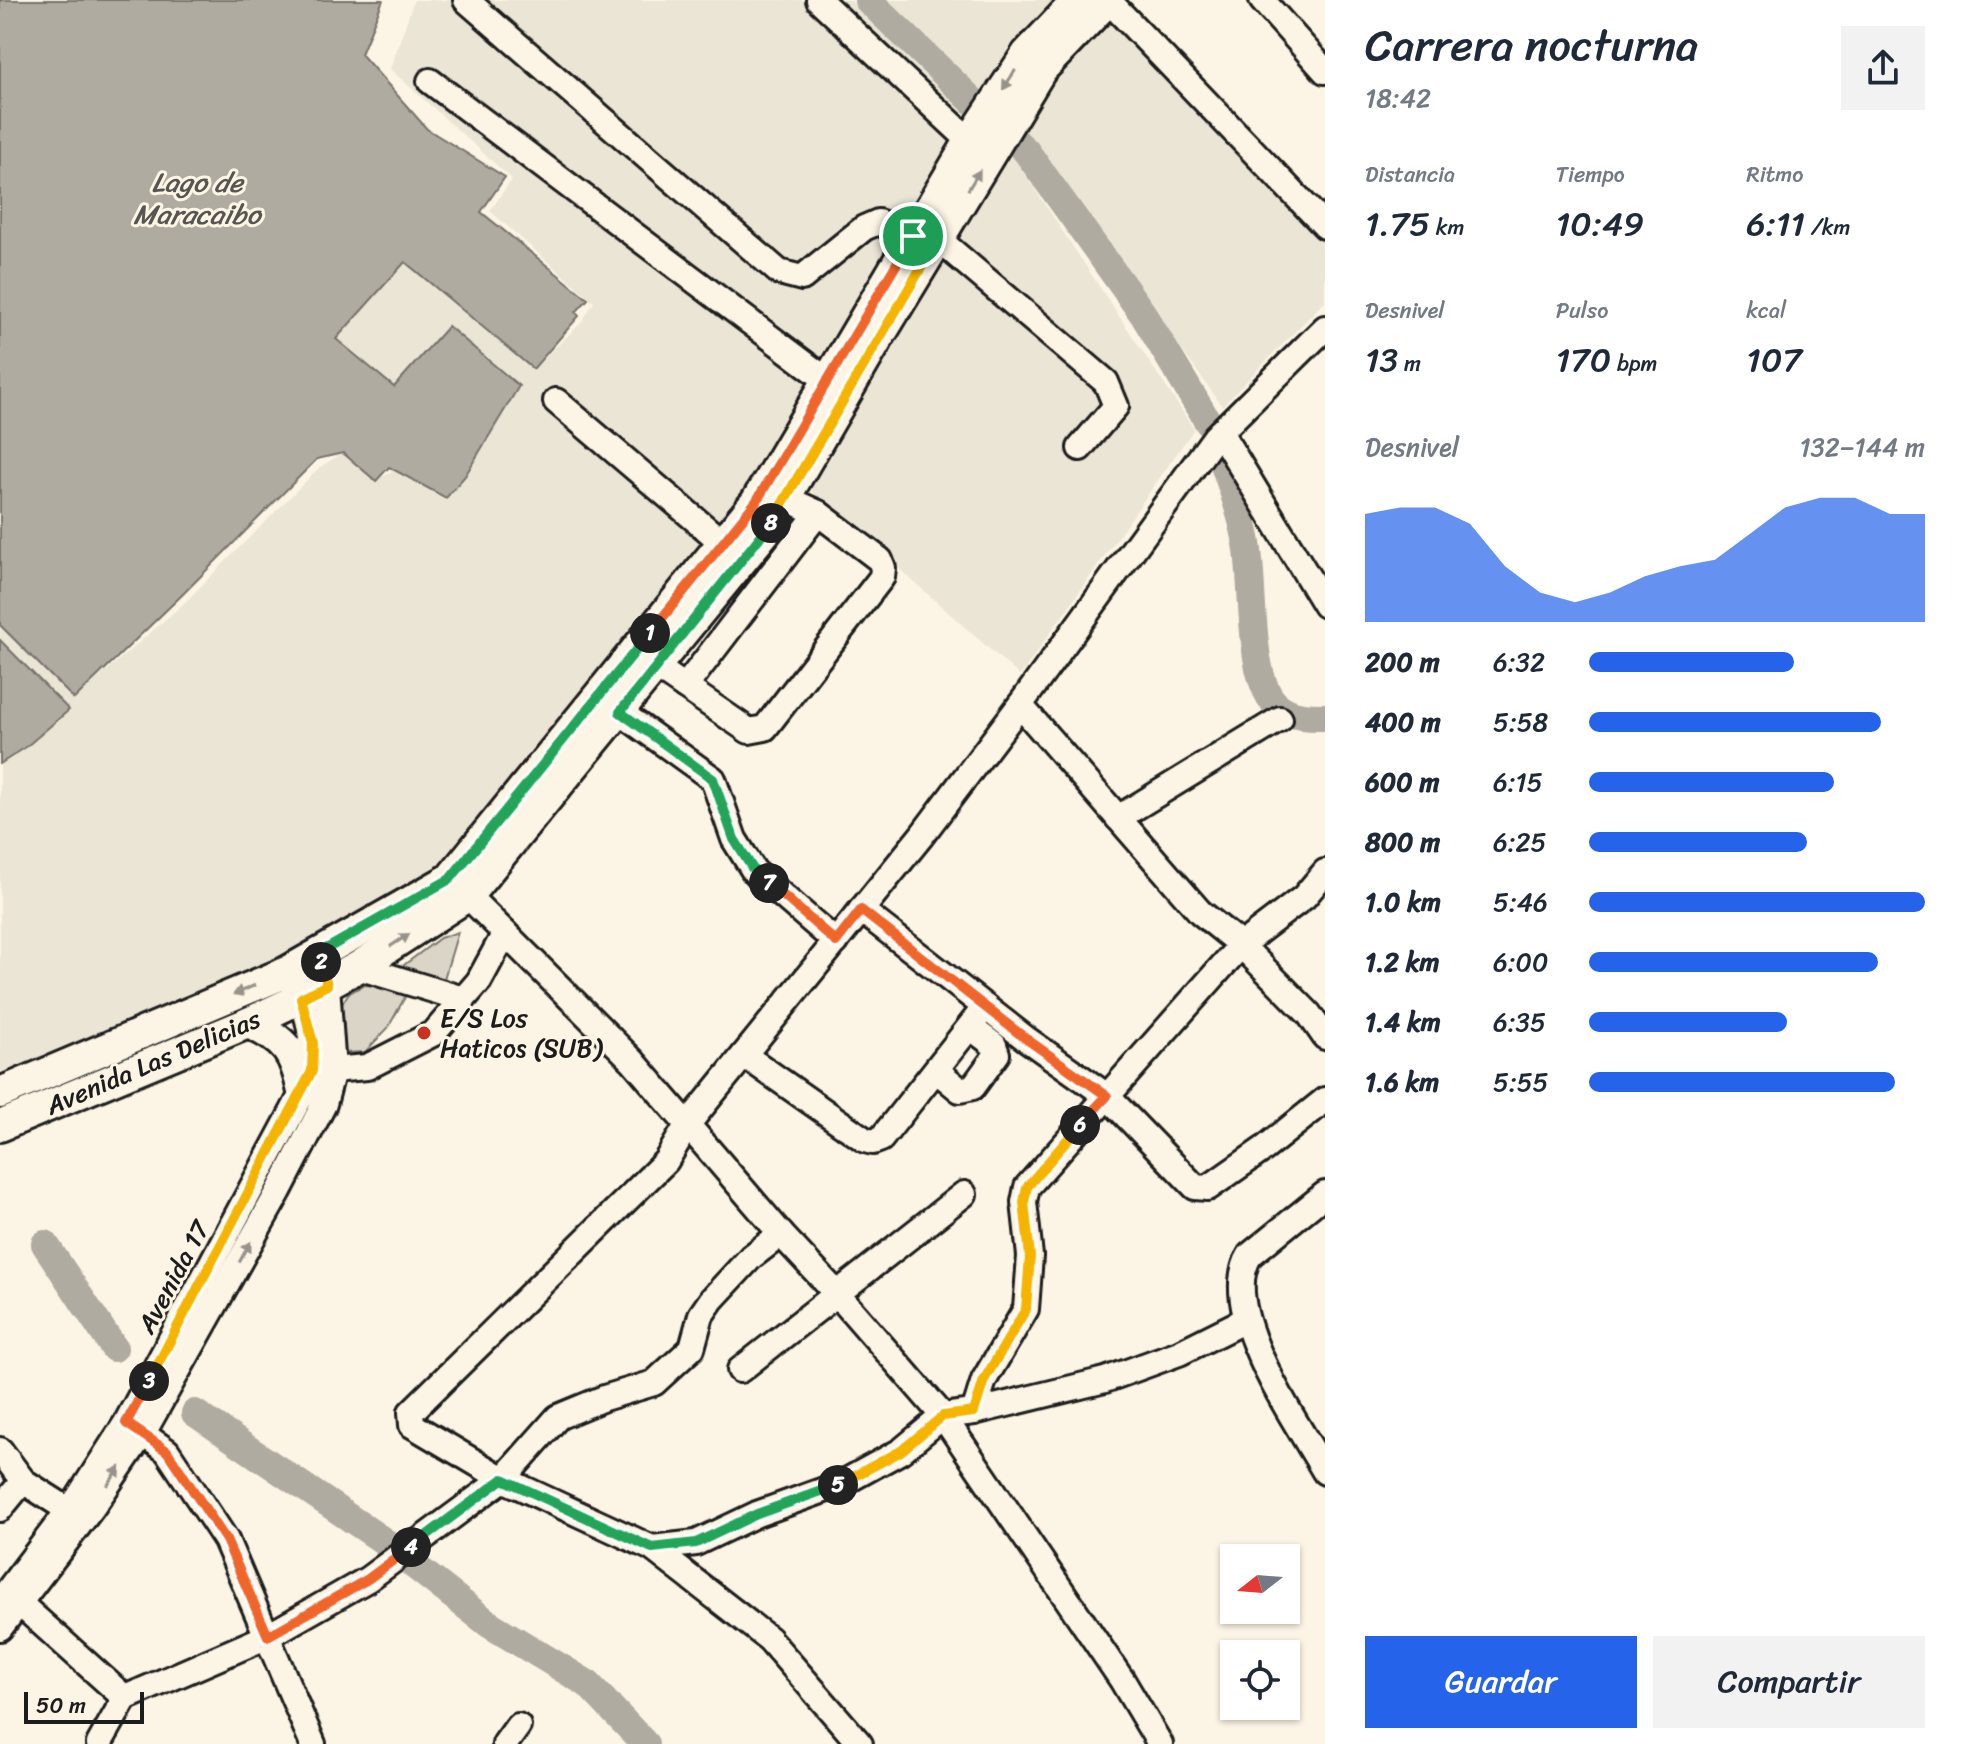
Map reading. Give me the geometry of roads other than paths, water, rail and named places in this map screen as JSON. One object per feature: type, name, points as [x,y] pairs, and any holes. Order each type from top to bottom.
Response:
[{"type":"main road","name":"Avenida Las Delicias","points":[[0,1093],[358,967],[459,888],[602,720],[656,667],[765,532],[926,238],[970,141],[1027,54],[1078,0]]},
{"type":"main road","name":"Avenida Las Delicias","points":[[602,720],[723,543],[756,502],[828,381],[1041,70],[1108,0]]},
{"type":"main road","name":"Avenida Las Delicias","points":[[0,1126],[248,1023],[305,985],[319,953],[459,888]]},
{"type":"main road","points":[[248,1023],[279,1039],[298,1066],[316,1078]]},
{"type":"street","points":[[466,0],[779,272],[802,278],[864,228],[878,222],[926,238],[1106,382],[1116,406],[1080,448]]},
{"type":"street","points":[[819,0],[970,141]]},
{"type":"street","points":[[1108,0],[1325,226]]},
{"type":"street","points":[[1262,0],[1325,71]]},
{"type":"street","points":[[430,81],[828,381]]},
{"type":"street","points":[[860,1744],[769,1639],[652,1548],[503,1479],[412,1425],[411,1412],[666,1161],[688,1124],[836,942],[1020,705],[1220,432],[1325,328]]},
{"type":"street","points":[[556,401],[723,543]]},
{"type":"street","points":[[1220,432],[1325,605]]},
{"type":"street","points":[[656,667],[749,731],[765,728],[882,577],[880,560],[818,513],[785,498]]},
{"type":"street","points":[[685,687],[818,513]]},
{"type":"street","points":[[1020,705],[1200,912],[1241,945],[1309,1014],[1325,1037]]},
{"type":"street","points":[[1118,818],[1280,719]]},
{"type":"street","points":[[602,720],[713,779],[734,839],[754,871],[836,942]]},
{"type":"street","points":[[974,1412],[984,1380],[1026,1309],[1030,1256],[1024,1202],[1027,1187],[1241,945],[1304,897],[1325,872]]},
{"type":"street","points":[[459,888],[633,1061],[943,1416],[1122,1680],[1160,1744]]},
{"type":"street","points":[[861,910],[985,1007],[1107,1096],[1195,1187],[1208,1188],[1325,1100]]},
{"type":"street","points":[[316,1078],[367,1067],[434,1033],[479,981],[505,933]]},
{"type":"street","points":[[358,967],[463,999]]},
{"type":"street","name":"Avenida 17","points":[[0,1628],[9,1600],[77,1515],[135,1428],[279,1191],[324,1104],[316,1078],[305,985]]},
{"type":"street","points":[[744,1055],[865,1140],[873,1142],[881,1139],[985,1007]]},
{"type":"street","points":[[936,1070],[960,1090],[973,1087],[997,1054],[994,1045],[970,1027]]},
{"type":"street","name":"Avenida 17","points":[[135,1428],[316,1078]]},
{"type":"street","points":[[740,1370],[964,1194]]},
{"type":"street","points":[[1325,1194],[1250,1255],[1243,1267],[1240,1287],[1245,1320],[1265,1365],[1325,1472]]},
{"type":"street","points":[[99,1744],[125,1698],[268,1636],[368,1579],[503,1479],[558,1417],[604,1398],[654,1383],[692,1348],[701,1315],[712,1299],[751,1257],[781,1234]]},
{"type":"street","points":[[652,1548],[696,1543],[757,1514],[841,1484],[901,1451],[943,1416],[974,1412],[1105,1380],[1179,1353],[1245,1320]]},
{"type":"street","points":[[135,1428],[167,1451],[226,1540],[313,1744]]},
{"type":"street","points":[[0,1450],[23,1481],[77,1515]]},
{"type":"street","points":[[0,1509],[23,1481]]},
{"type":"street","points":[[9,1600],[125,1698]]},
{"type":"water","name":"Lago de Maracaibo","points":[[0,0],[383,0],[361,54],[427,129],[505,177],[481,212],[588,299],[576,312],[579,316],[533,369],[405,262],[336,339],[394,387],[448,326],[519,386],[465,476],[446,498],[389,467],[376,481],[343,453],[317,459],[74,699],[0,625]]},
{"type":"water","points":[[0,640],[69,710],[26,747],[0,764]]},
{"type":"waterway","points":[[868,0],[980,108]]},
{"type":"waterway","points":[[1013,139],[1026,151],[1143,314],[1208,422]]},
{"type":"waterway","points":[[1217,444],[1246,538],[1256,652],[1268,693],[1278,706],[1289,712],[1325,717]]},
{"type":"waterway","points":[[45,1244],[114,1348]]},
{"type":"waterway","points":[[195,1413],[391,1546]]},
{"type":"waterway","points":[[411,1563],[489,1624],[588,1684],[645,1744]]},
{"type":"place","name":"E/S Los Haticos (SUB)","points":[[424,1033]]}]
